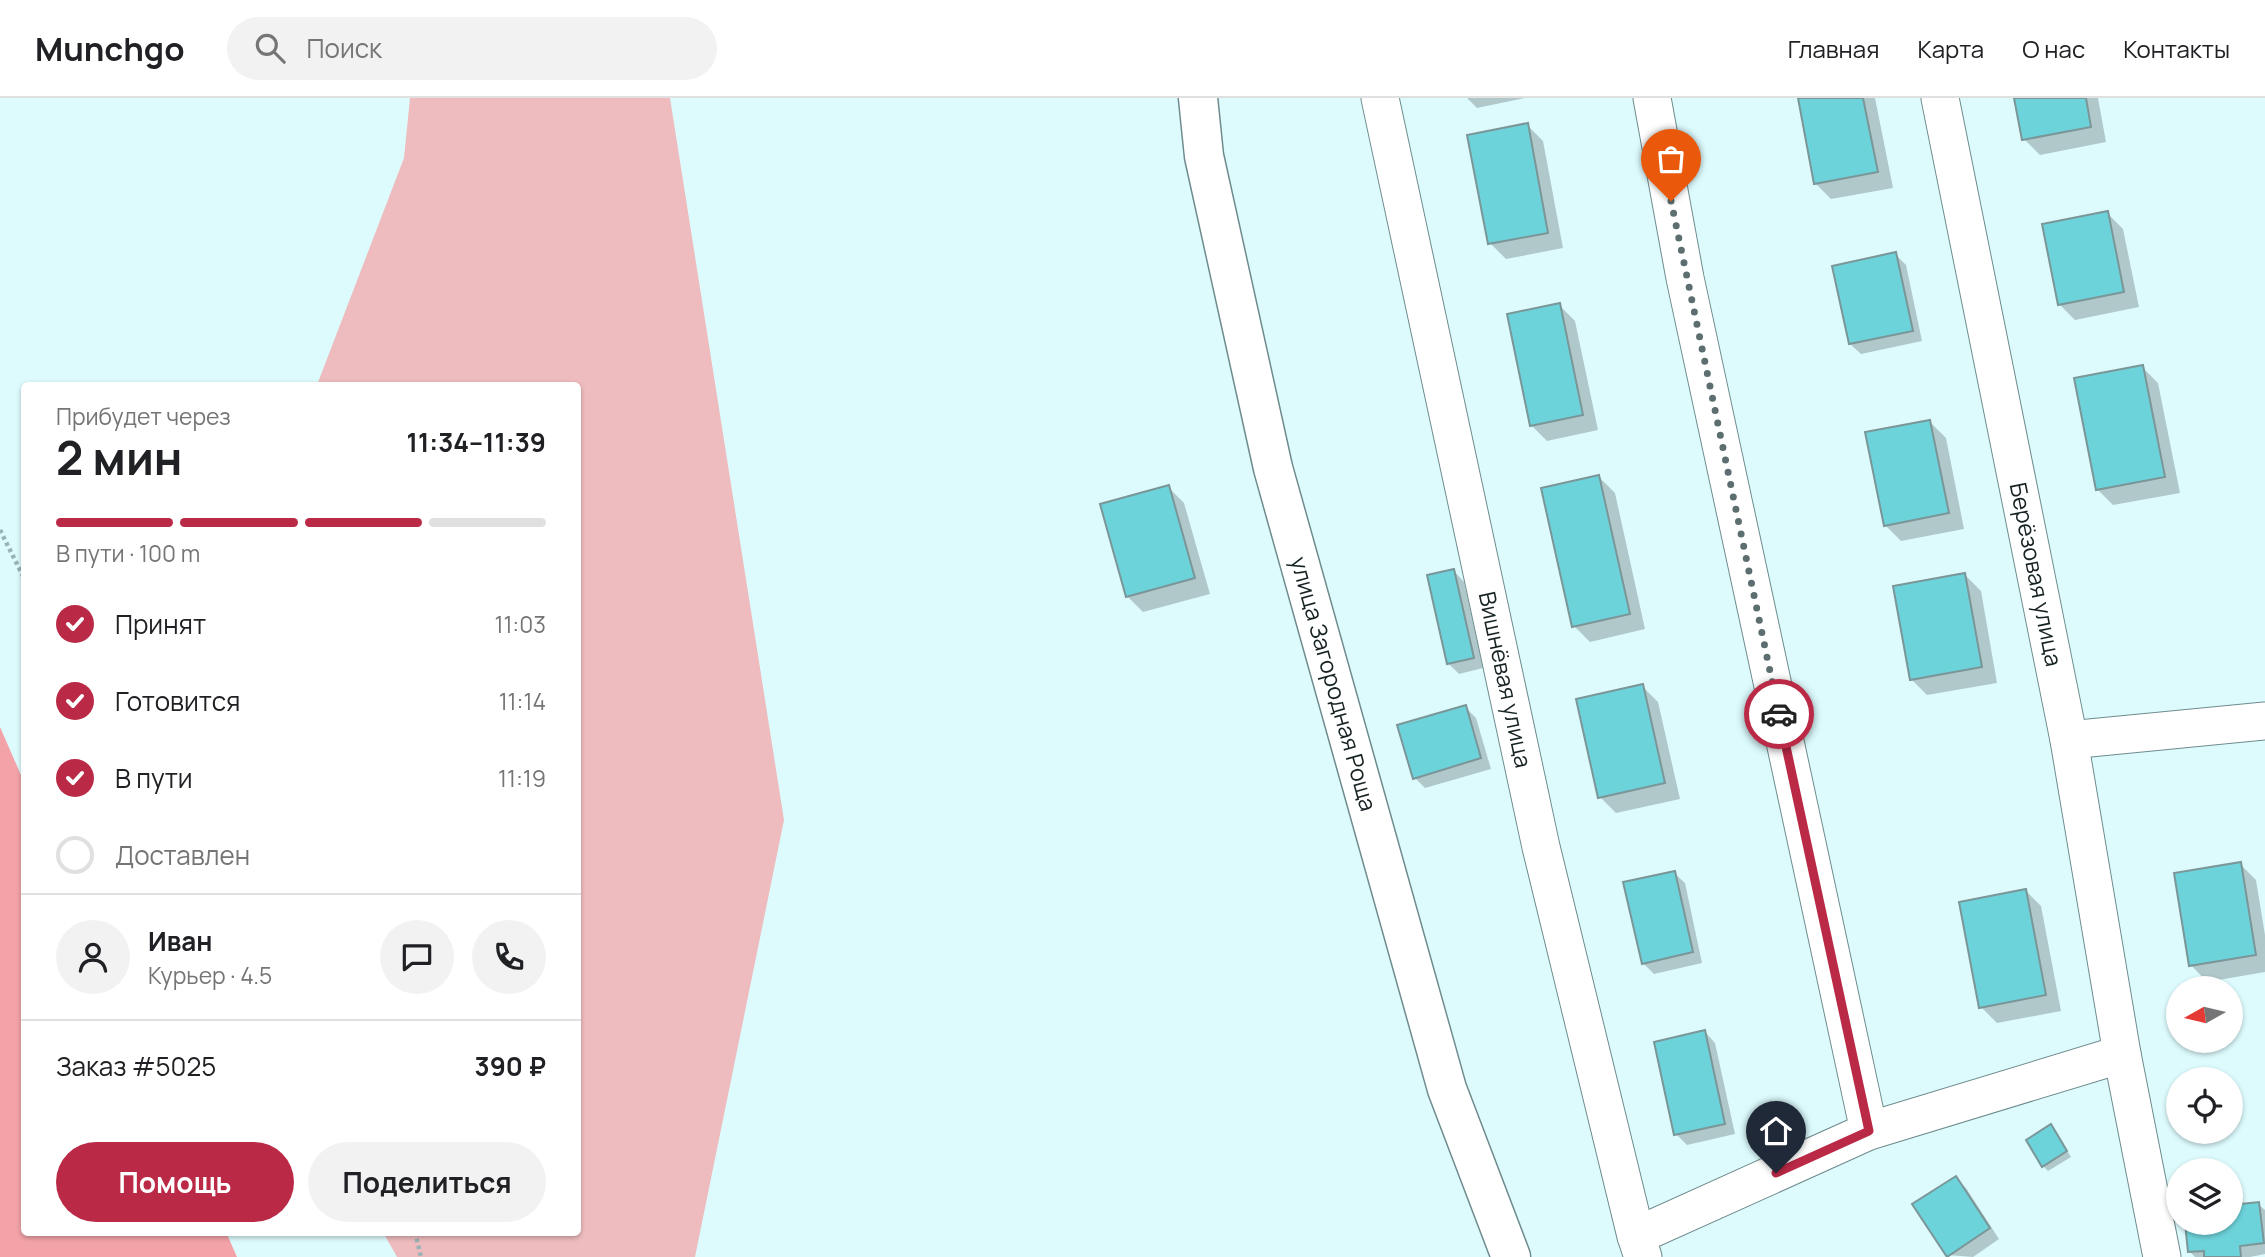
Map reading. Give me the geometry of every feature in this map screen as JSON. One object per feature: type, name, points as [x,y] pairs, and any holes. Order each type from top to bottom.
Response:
[{"type":"street","name":"улица Загородная Роща","points":[[1198,98],[1204,156],[1273,468],[1447,1089],[1511,1257]]},
{"type":"street","name":"Вишнёвая улица","points":[[1380,98],[1541,846],[1640,1246]]},
{"type":"street","points":[[1652,98],[1688,291],[1869,1131]]},
{"type":"street","name":"Берёзовая улица","points":[[1940,98],[2069,740],[2122,1054],[2162,1257]]},
{"type":"street","points":[[2069,740],[2265,721]]},
{"type":"street","points":[[1640,1246],[1869,1131],[2122,1054]]},
{"type":"path","points":[[0,530],[21,572]]},
{"type":"path","points":[[416,1236],[421,1257]]},
{"type":"shaded area","points":[[410,98],[670,98],[784,820],[695,1257],[397,1257],[385,1236],[581,1236],[581,382],[318,382],[404,158]]},
{"type":"shaded area","points":[[0,727],[21,775],[21,1236],[228,1236],[237,1257],[0,1257]]},
{"type":"building","points":[[1798,98],[1863,98],[1878,172],[1814,184]]},
{"type":"building","points":[[2014,98],[2086,98],[2091,127],[2022,140]]},
{"type":"building","points":[[1528,123],[1548,233],[1488,244],[1467,135]]},
{"type":"building","points":[[2108,211],[2124,292],[2058,305],[2042,224]]},
{"type":"building","points":[[1896,252],[1913,331],[1849,344],[1832,266]]},
{"type":"building","points":[[1560,303],[1583,415],[1530,426],[1507,314]]},
{"type":"building","points":[[2143,365],[2165,477],[2096,490],[2074,378]]},
{"type":"building","points":[[1930,420],[1949,513],[1884,526],[1865,432]]},
{"type":"building","points":[[1599,475],[1630,614],[1572,627],[1541,488]]},
{"type":"building","points":[[1169,485],[1195,578],[1126,597],[1100,504]]},
{"type":"building","points":[[1454,569],[1474,658],[1447,664],[1427,575]]},
{"type":"building","points":[[1965,573],[1982,667],[1910,680],[1893,586]]},
{"type":"building","points":[[1643,684],[1665,783],[1598,798],[1576,699]]},
{"type":"building","points":[[1466,705],[1481,758],[1413,779],[1397,725]]},
{"type":"building","points":[[2241,862],[2256,955],[2189,966],[2174,873]]},
{"type":"building","points":[[1675,871],[1693,952],[1642,964],[1623,882]]},
{"type":"building","points":[[2026,889],[2046,995],[1979,1008],[1959,902]]},
{"type":"building","points":[[1705,1030],[1725,1124],[1674,1135],[1654,1042]]},
{"type":"building","points":[[2051,1124],[2067,1151],[2042,1167],[2026,1140]]},
{"type":"building","points":[[1956,1176],[1990,1228],[1947,1257],[1912,1204]]},
{"type":"building","points":[[2259,1202],[2264,1243],[2240,1246],[2241,1257],[2204,1257],[2204,1251],[2188,1252],[2186,1235],[2243,1235],[2243,1204]]},
{"type":"way so far","points":[[1671,201],[1685,278],[1779,714]]},
{"type":"route","points":[[1776,1173],[1869,1131],[1779,714]]}]
